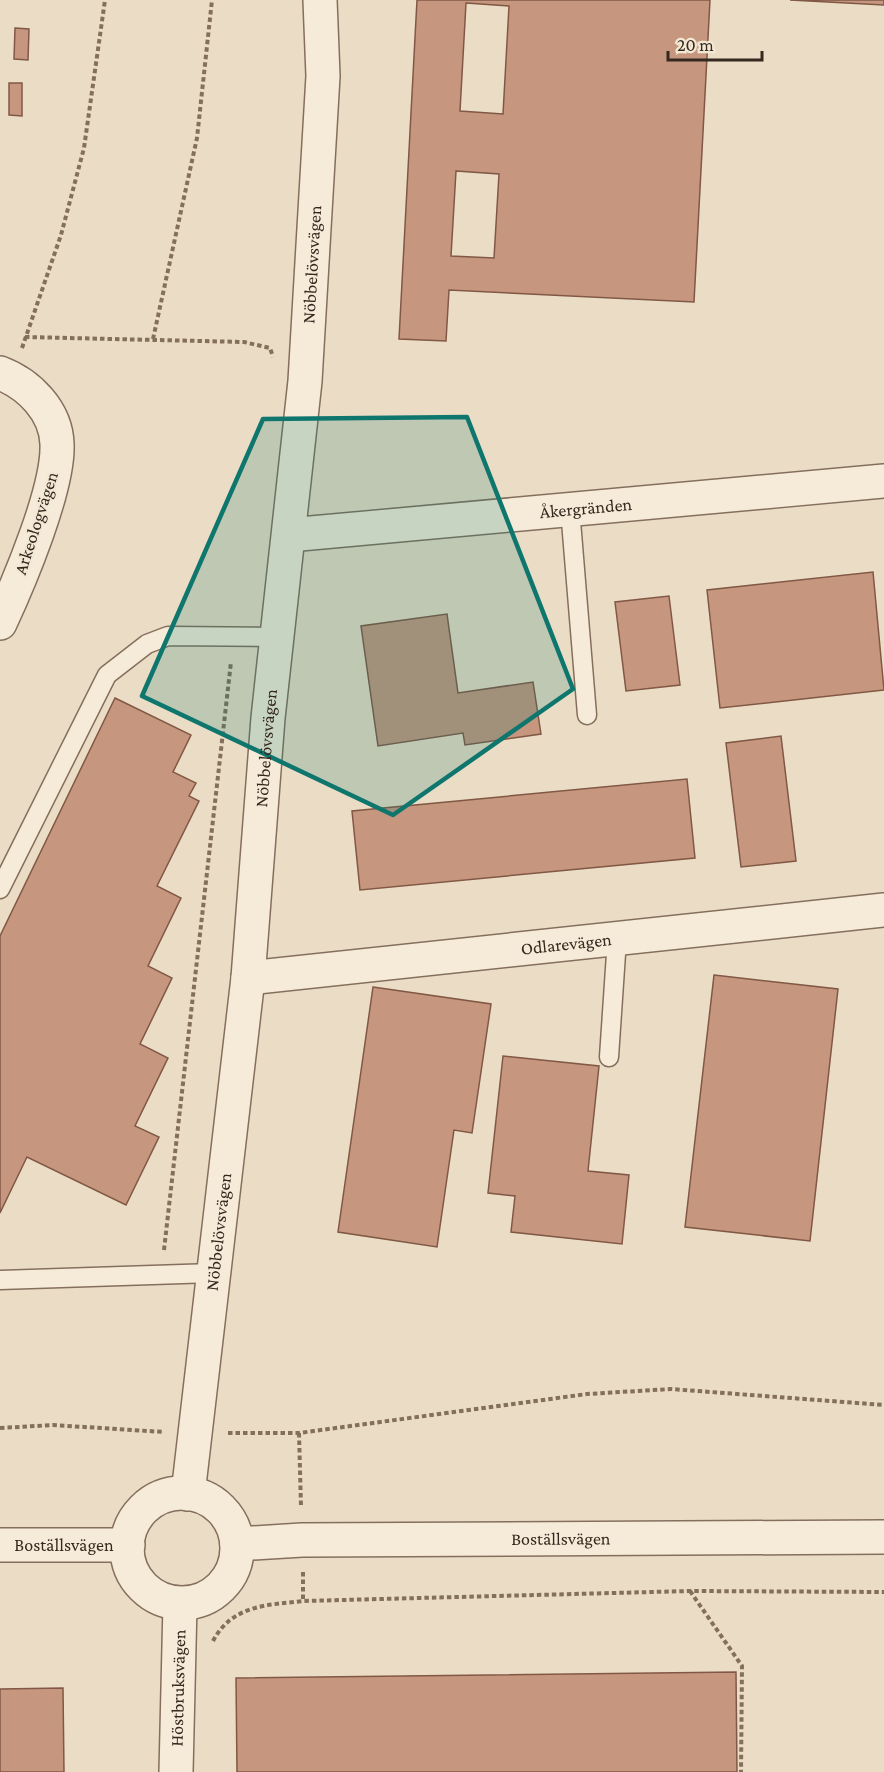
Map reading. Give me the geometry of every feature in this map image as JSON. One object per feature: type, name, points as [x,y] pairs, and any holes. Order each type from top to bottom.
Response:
[{"type":"street","name":"Nöbbelövsvägen","points":[[188,1494],[193,1434],[248,978],[268,718],[308,343],[323,75],[320,0]]},
{"type":"street","name":"Arkeologvägen","points":[[0,623],[54,476],[57,443],[53,422],[37,397],[6,375]]},
{"type":"street","name":"Åkergränden","points":[[289,535],[884,481]]},
{"type":"street","name":"Odlarevägen","points":[[248,978],[884,910]]},
{"type":"street","points":[[180,1604],[210,1596],[222,1587],[236,1562],[237,1544],[231,1523],[220,1508],[206,1498],[188,1494]]},
{"type":"street","name":"Boställsvägen","points":[[180,1604],[165,1601],[150,1593],[137,1580],[129,1564],[128,1545],[135,1521],[145,1508],[162,1497],[188,1494]]},
{"type":"street","name":"Boställsvägen","points":[[237,1544],[302,1540],[884,1537]]},
{"type":"street","name":"Boställsvägen","points":[[0,1545],[128,1545]]},
{"type":"street","name":"Höstbruksvägen","points":[[176,1772],[180,1604]]},
{"type":"lane","points":[[570,509],[587,715]]},
{"type":"lane","points":[[0,889],[107,675],[147,644],[168,636],[277,637]]},
{"type":"lane","points":[[609,1057],[617,939]]},
{"type":"lane","points":[[0,1280],[213,1273]]},
{"type":"path","points":[[6,375],[25,337],[61,235],[84,148],[105,0]]},
{"type":"path","points":[[153,339],[197,138],[212,0]]},
{"type":"path","points":[[25,337],[244,342],[270,348],[277,365]]},
{"type":"path","points":[[162,1275],[234,636]]},
{"type":"path","points":[[0,1428],[53,1425],[193,1434],[298,1433],[587,1394],[671,1389],[884,1405]]},
{"type":"path","points":[[210,1646],[218,1631],[242,1611],[261,1606],[303,1601],[690,1591],[884,1592]]},
{"type":"path","points":[[690,1591],[742,1666],[741,1772]]},
{"type":"highlighted area","points":[[467,417],[573,689],[393,815],[142,696],[263,419]]},
{"type":"building","points":[[417,0],[710,0],[694,302],[449,290],[446,341],[399,339]],"holes":[[[466,3],[509,6],[503,114],[460,111]],[[456,171],[499,174],[494,258],[451,256]]]},
{"type":"building","points":[[790,0],[884,0],[884,5]]},
{"type":"building","points":[[15,28],[29,29],[28,60],[14,59]]},
{"type":"building","points":[[9,83],[22,83],[22,116],[9,115]]},
{"type":"building","points":[[873,572],[884,690],[720,708],[707,590]]},
{"type":"building","points":[[669,596],[680,685],[626,691],[615,602]]},
{"type":"building","points":[[447,614],[458,693],[533,682],[541,734],[465,745],[463,733],[378,746],[361,626]]},
{"type":"building","points":[[115,698],[191,735],[173,772],[196,783],[189,796],[199,801],[157,886],[181,898],[148,966],[172,978],[140,1044],[168,1058],[135,1126],[159,1137],[126,1205],[27,1157],[0,1213],[0,936]]},
{"type":"building","points":[[781,736],[796,861],[741,867],[726,743]]},
{"type":"building","points":[[687,779],[695,858],[360,890],[352,811]]},
{"type":"building","points":[[714,975],[838,989],[810,1241],[685,1227]]},
{"type":"building","points":[[373,987],[491,1004],[472,1133],[454,1130],[437,1247],[338,1232]]},
{"type":"building","points":[[503,1056],[599,1066],[588,1171],[629,1175],[622,1244],[511,1232],[515,1196],[488,1193]]},
{"type":"building","points":[[736,1672],[737,1772],[237,1772],[236,1678]]},
{"type":"building","points":[[63,1688],[64,1772],[0,1772],[0,1689]]}]
